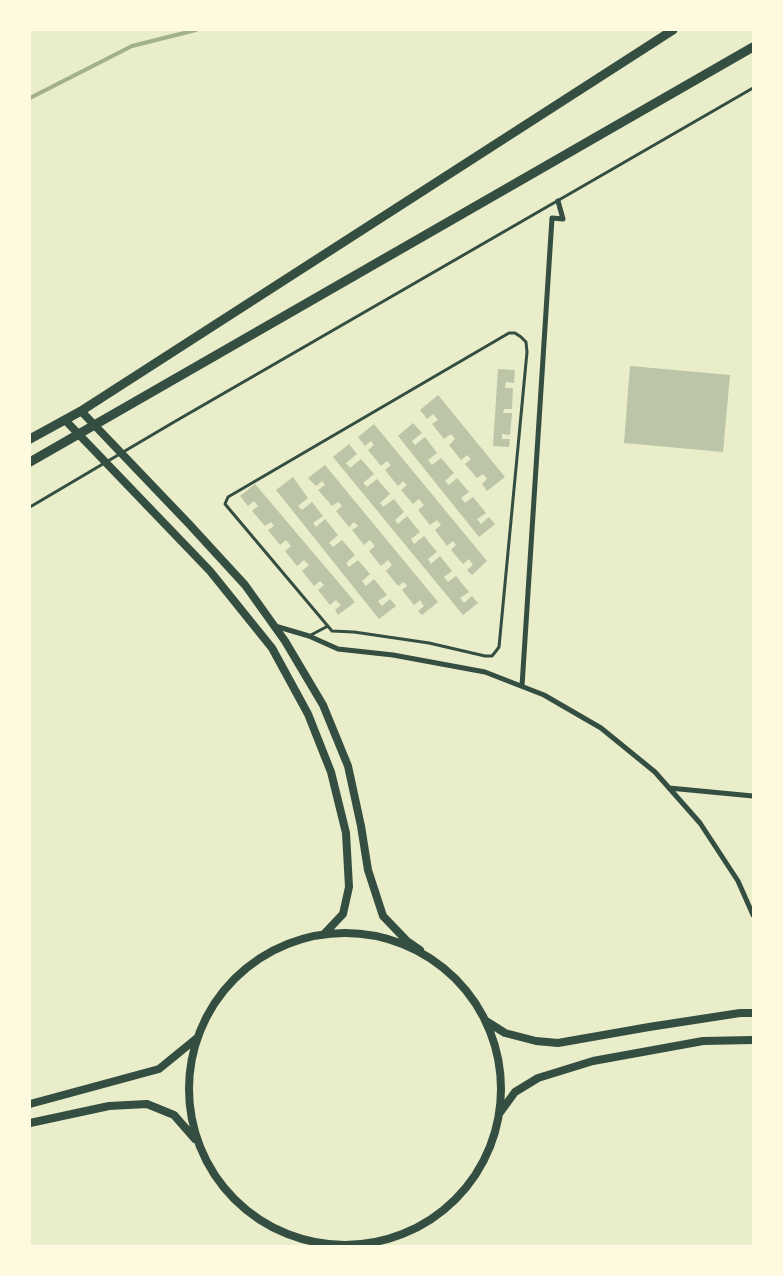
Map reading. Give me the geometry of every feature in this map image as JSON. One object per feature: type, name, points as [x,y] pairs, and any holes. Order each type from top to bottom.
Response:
[{"type":"main road","points":[[30,438],[80,411],[673,30]]},
{"type":"main road","points":[[30,462],[753,47]]},
{"type":"street","points":[[522,686],[552,218],[563,219],[558,201]]},
{"type":"street","points":[[80,411],[245,585],[274,626],[324,705],[348,766],[362,826],[368,870],[383,916],[470,996],[486,1021],[492,1036],[500,1074],[499,1114],[483,1163],[454,1201],[403,1240],[368,1244],[316,1243],[288,1235]]},
{"type":"street","points":[[65,420],[210,571],[272,648],[308,714],[331,772],[346,833],[349,887],[343,914],[325,933]]},
{"type":"street","points":[[274,626],[310,636],[338,649],[393,655],[485,672],[544,695],[601,728],[655,772],[700,823],[738,881],[753,915]]},
{"type":"street","points":[[669,788],[753,796]]},
{"type":"street","points":[[196,1141],[189,1106],[189,1065],[198,1037],[235,976],[282,944],[325,933],[377,936],[429,957]]},
{"type":"street","points":[[486,1021],[505,1033],[536,1042],[558,1043],[649,1027],[740,1013],[753,1013]]},
{"type":"street","points":[[30,1104],[158,1069],[198,1037]]},
{"type":"street","points":[[499,1114],[515,1092],[538,1078],[593,1061],[703,1041],[753,1040]]},
{"type":"street","points":[[30,1123],[109,1106],[147,1104],[174,1115],[196,1141],[222,1187],[259,1220],[288,1235],[302,1246]]},
{"type":"lane","points":[[30,507],[753,88]]},
{"type":"lane","points":[[509,333],[515,333],[522,337],[526,342],[526,352],[499,647],[492,656],[485,656],[428,643],[354,632],[337,632],[332,631],[328,626],[225,504],[228,497],[509,333]]},
{"type":"lane","points":[[310,636],[328,626]]},
{"type":"building","points":[[630,366],[730,375],[723,452],[624,443]]},
{"type":"building","points":[[498,369],[515,370],[514,383],[506,382],[505,388],[513,388],[512,409],[504,409],[503,413],[512,413],[510,435],[502,434],[502,439],[510,439],[509,447],[493,446]]},
{"type":"building","points":[[438,395],[505,477],[487,491],[482,484],[487,479],[483,474],[477,478],[465,464],[471,459],[467,455],[461,460],[449,445],[455,439],[451,434],[444,439],[432,424],[438,420],[433,414],[427,419],[420,410]]},
{"type":"building","points":[[413,423],[422,433],[412,441],[415,445],[425,437],[437,453],[428,460],[432,465],[441,458],[454,473],[445,481],[449,485],[457,478],[469,492],[461,498],[465,503],[473,497],[486,513],[477,519],[481,524],[489,517],[495,524],[479,537],[398,436]]},
{"type":"building","points":[[374,424],[487,561],[472,575],[467,570],[473,565],[469,559],[463,564],[451,550],[456,545],[453,541],[447,546],[435,530],[441,525],[437,520],[430,525],[418,510],[424,505],[419,499],[413,504],[401,490],[407,485],[403,481],[398,486],[385,470],[391,465],[387,461],[381,466],[368,450],[374,445],[371,441],[365,446],[358,437]]},
{"type":"building","points":[[349,444],[357,454],[346,463],[350,468],[361,459],[374,474],[363,483],[367,487],[377,479],[390,494],[380,503],[383,507],[394,499],[404,512],[395,520],[398,524],[407,516],[420,532],[411,539],[414,544],[424,536],[437,552],[428,559],[431,564],[440,556],[452,571],[444,577],[448,582],[456,576],[469,592],[460,598],[464,603],[472,596],[478,603],[463,615],[333,457]]},
{"type":"building","points":[[325,465],[438,602],[422,615],[418,611],[424,606],[420,600],[414,605],[402,590],[407,586],[404,582],[398,586],[386,571],[392,565],[388,560],[381,566],[369,551],[375,546],[370,540],[364,545],[352,530],[358,526],[354,522],[349,527],[336,511],[342,506],[338,502],[332,506],[318,490],[325,485],[322,481],[316,486],[308,478]]},
{"type":"building","points":[[293,477],[308,498],[298,506],[302,510],[312,502],[323,516],[313,523],[316,527],[325,519],[338,535],[329,543],[333,547],[342,540],[355,555],[346,563],[349,567],[358,560],[370,574],[362,581],[366,586],[374,579],[387,595],[378,601],[382,606],[390,599],[396,606],[379,619],[276,490]]},
{"type":"building","points":[[255,484],[355,602],[338,615],[335,610],[341,605],[336,600],[330,605],[318,590],[324,585],[320,581],[314,586],[302,571],[309,565],[304,560],[297,566],[285,551],[291,546],[286,540],[280,545],[268,530],[274,526],[271,522],[265,526],[252,511],[258,506],[254,501],[248,506],[240,496]]},
{"type":"waterway","points":[[30,98],[132,46],[196,30]]}]
